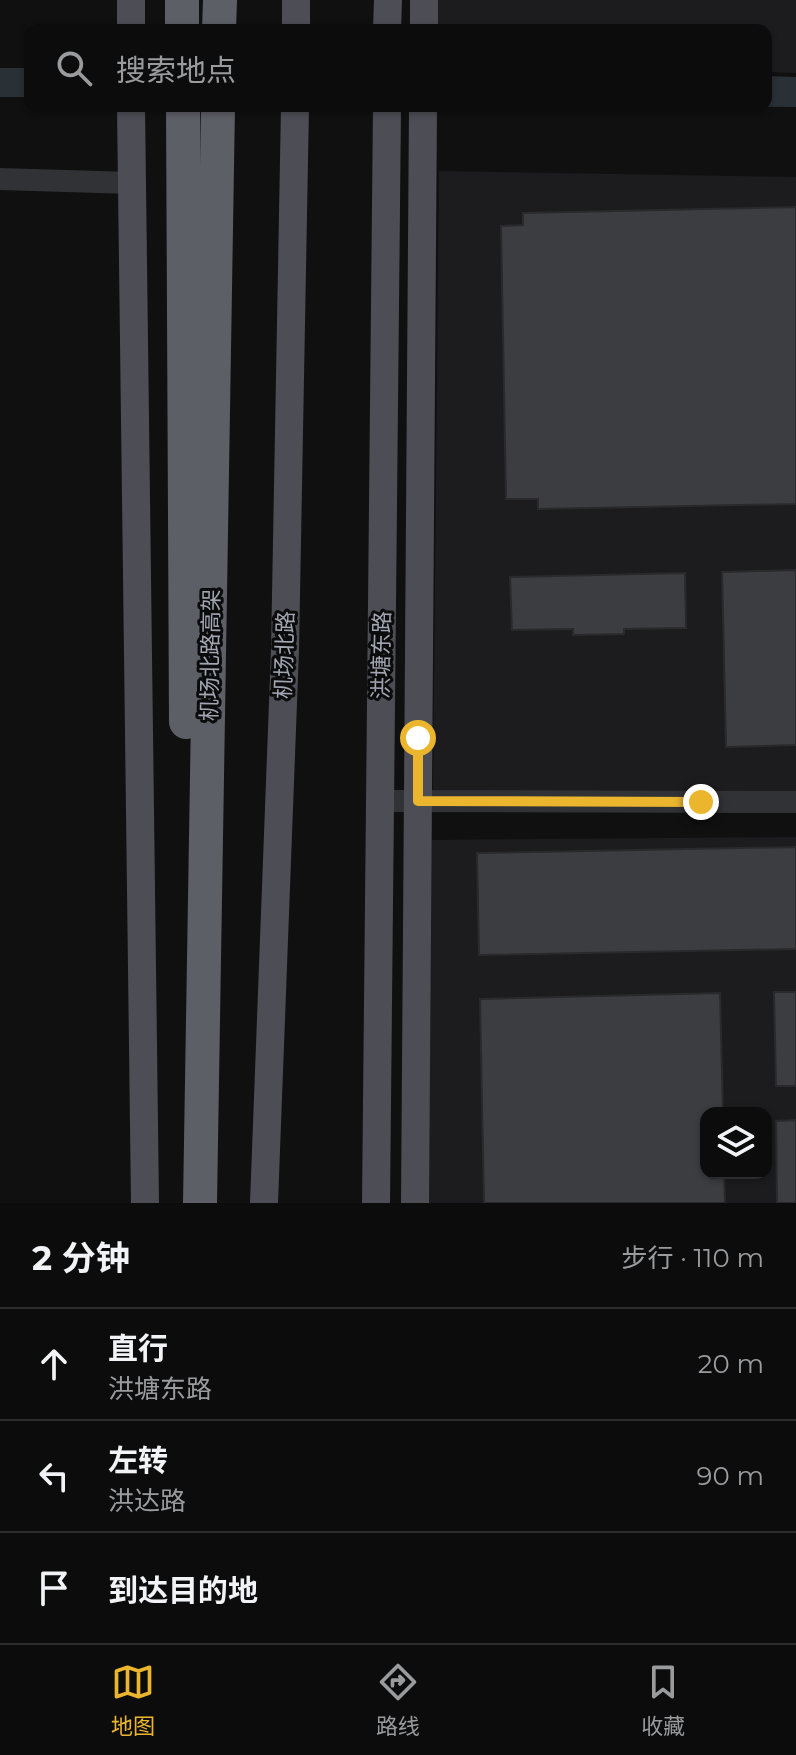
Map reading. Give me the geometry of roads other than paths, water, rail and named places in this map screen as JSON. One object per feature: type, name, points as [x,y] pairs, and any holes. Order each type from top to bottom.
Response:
[{"type":"highway","points":[[182,0],[182,24]]},
{"type":"highway","points":[[219,24],[220,0]]},
{"type":"highway","name":"机场北路高架","points":[[183,112],[189,1203]]},
{"type":"highway","name":"机场北路高架","points":[[200,1203],[218,112]]},
{"type":"highway","points":[[203,1119],[218,1203]]},
{"type":"main road","points":[[131,0],[131,24]]},
{"type":"main road","points":[[296,0],[296,24]]},
{"type":"main road","points":[[387,24],[388,0]]},
{"type":"main road","points":[[424,0],[424,24]]},
{"type":"main road","name":"洪塘东路","points":[[415,1203],[423,112]]},
{"type":"main road","points":[[131,118],[145,1203]]},
{"type":"main road","name":"机场北路","points":[[264,1203],[285,650],[294,119]]},
{"type":"main road","name":"洪塘东路","points":[[376,1203],[386,120]]},
{"type":"street","points":[[0,179],[132,183]]},
{"type":"street","points":[[380,801],[796,802]]}]
